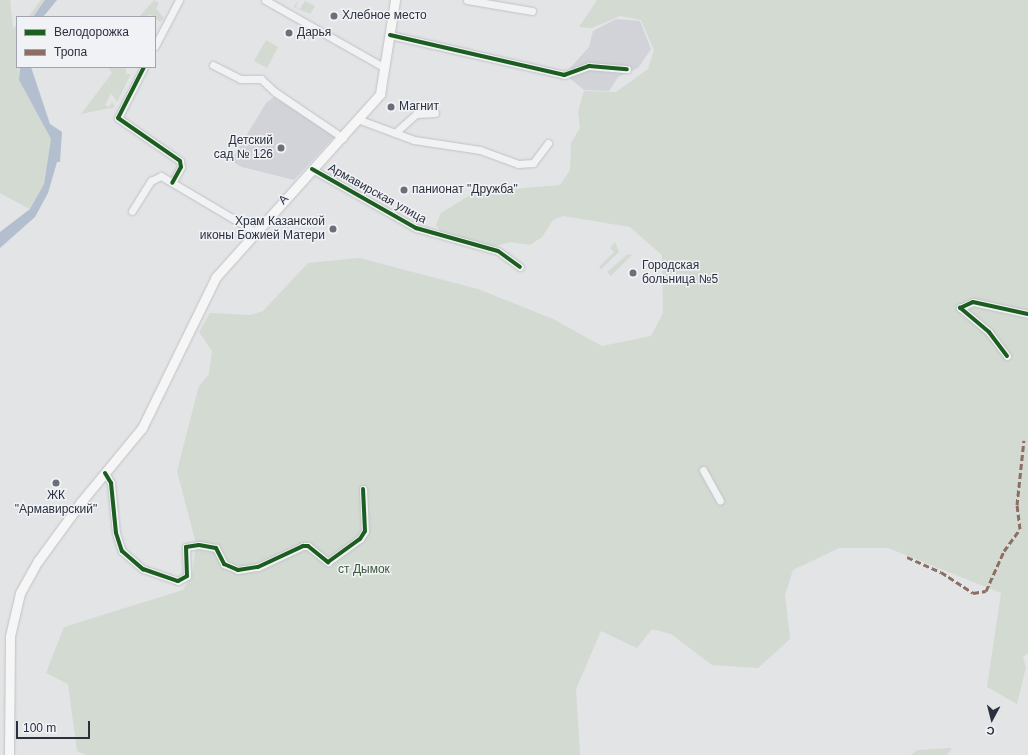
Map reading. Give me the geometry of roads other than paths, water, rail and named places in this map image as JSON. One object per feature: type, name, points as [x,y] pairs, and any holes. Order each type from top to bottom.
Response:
[{"type":"main road","name":"A","points":[[9,755],[10,636],[20,593],[38,561],[133,440],[148,417],[208,288],[254,231],[360,120],[380,94],[395,0]]},
{"type":"street","points":[[156,44],[179,0]]},
{"type":"street","points":[[265,0],[385,68]]},
{"type":"street","points":[[467,0],[532,10]]},
{"type":"street","points":[[390,35],[564,75],[589,66],[627,69]]},
{"type":"street","points":[[213,65],[241,79],[261,79],[274,92],[343,138]]},
{"type":"street","points":[[143,68],[118,118],[180,161],[181,167],[172,183]]},
{"type":"street","points":[[395,133],[416,114],[435,113]]},
{"type":"street","points":[[360,120],[395,133],[457,149],[480,150],[528,165],[548,143]]},
{"type":"street","name":"Армавирская улица","points":[[312,169],[416,228],[454,241],[494,249],[520,268]]},
{"type":"street","points":[[132,211],[153,178],[161,176],[254,231]]},
{"type":"street","points":[[1007,356],[989,332],[960,308],[974,302],[1028,314]]},
{"type":"street","points":[[703,470],[720,501]]},
{"type":"street","points":[[106,473],[111,483],[116,533],[122,551],[143,569],[178,581],[187,576],[186,547],[199,545],[216,548],[224,564],[238,570],[258,568],[303,546],[308,546],[328,562],[360,539],[366,531],[363,489]]},
{"type":"water","points":[[45,0],[57,0],[44,16],[34,16]]},
{"type":"water","points":[[20,68],[31,68],[50,124],[62,132],[60,162],[57,162],[48,193],[35,217],[0,248],[0,232],[30,209],[44,184],[51,139],[19,80]]},
{"type":"place","name":"Хлебное место","points":[[334,16]]},
{"type":"place","name":"Дарья","points":[[289,33]]},
{"type":"place","name":"Магнит","points":[[391,107]]},
{"type":"place","name":"Детский сад № 126","points":[[281,148]]},
{"type":"place","name":"панионат \"Дружба\"","points":[[404,190]]},
{"type":"place","name":"Храм Казанской иконы Божией Матери","points":[[333,229]]},
{"type":"place","name":"Городская больница №5","points":[[633,273]]},
{"type":"place","name":"ЖК \"Армавирский\"","points":[[56,483]]},
{"type":"park label","name":"ст Дымок","points":[[364,570]]}]
